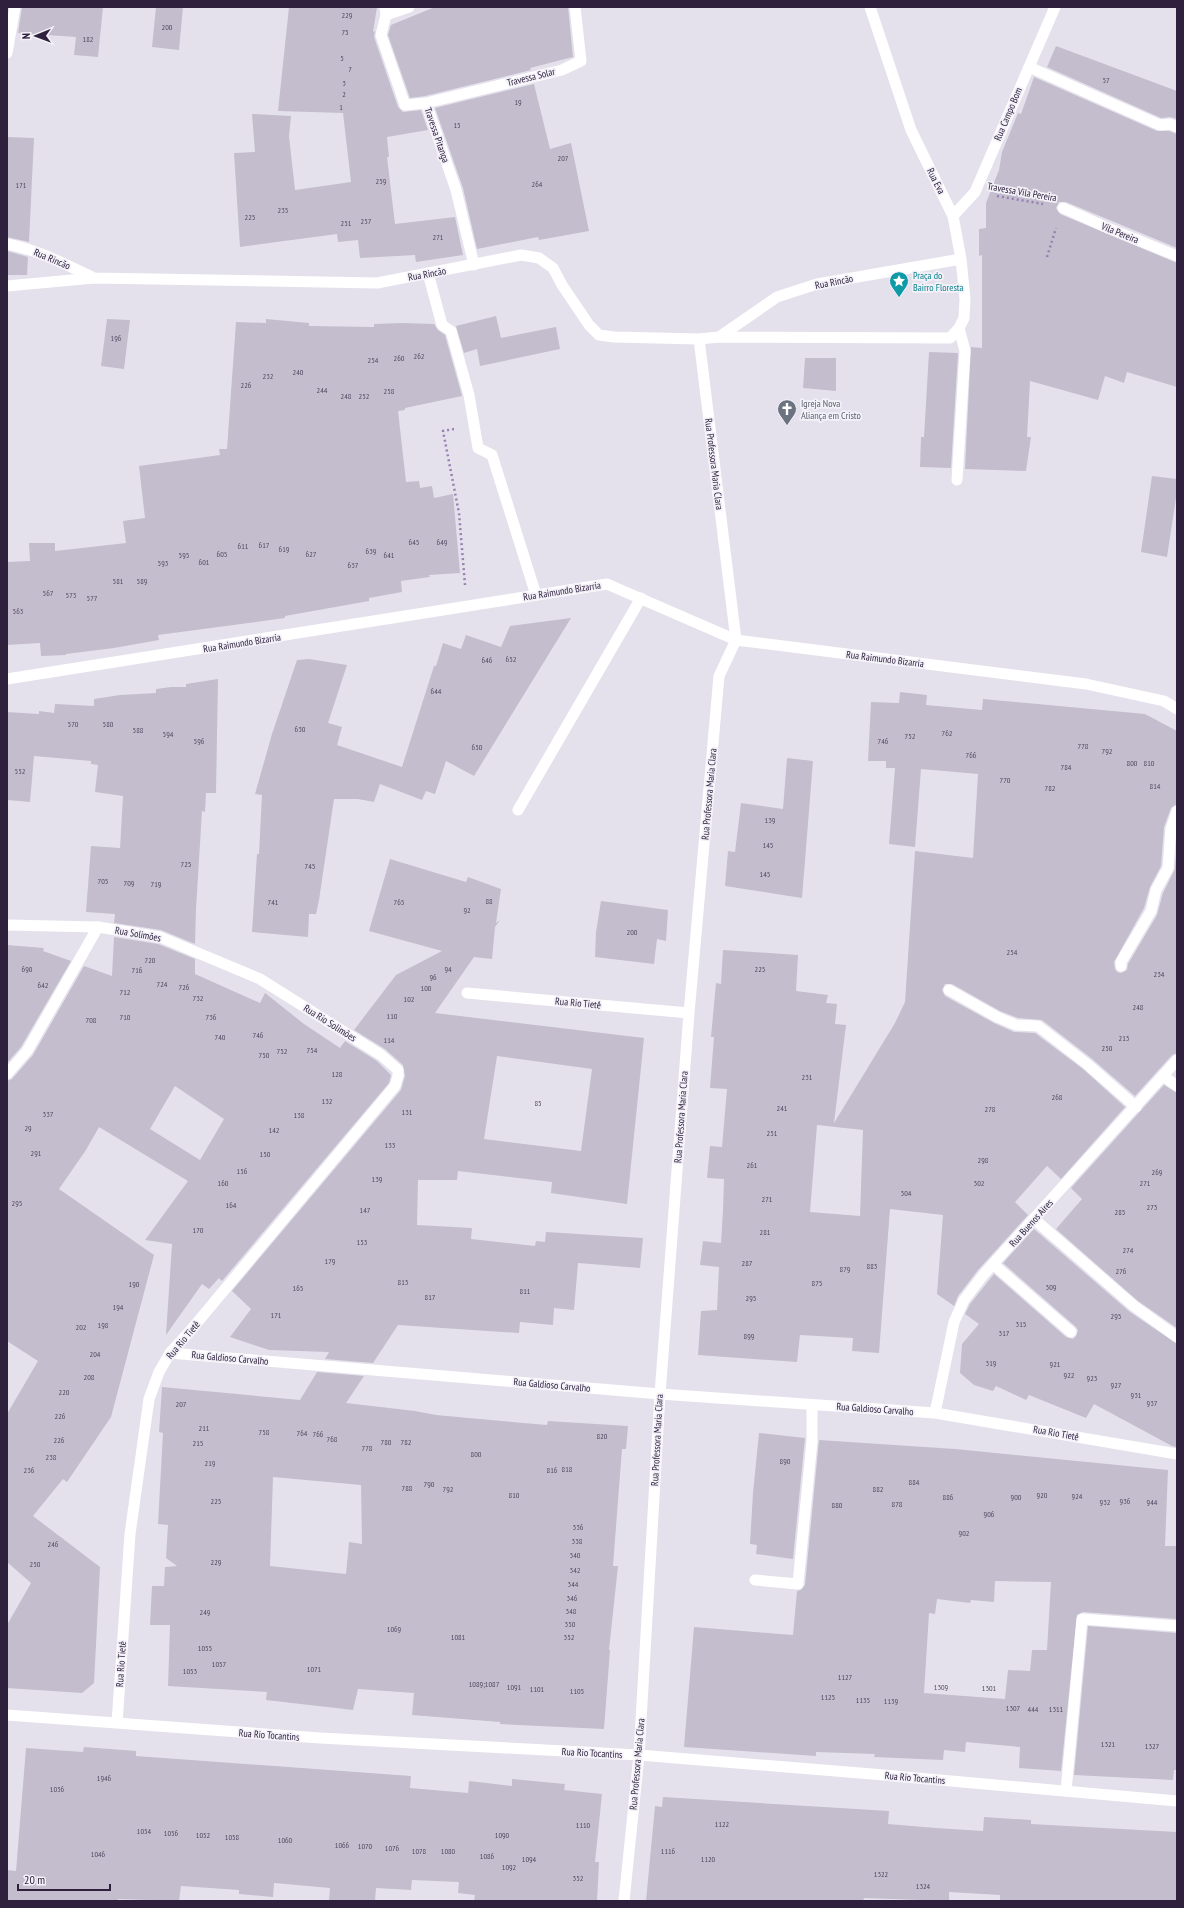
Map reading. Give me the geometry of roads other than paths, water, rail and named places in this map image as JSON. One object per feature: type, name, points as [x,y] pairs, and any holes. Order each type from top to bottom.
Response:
[{"type":"street","points":[[7,53],[15,7]]},
{"type":"street","points":[[385,11],[409,7]]},
{"type":"street","name":"Travessa Solar","points":[[426,103],[562,70],[581,61],[575,7]]},
{"type":"street","name":"Rua Eva","points":[[870,7],[911,130],[953,216],[961,259],[965,299],[964,318],[959,328]]},
{"type":"street","name":"Rua Campo Bom","points":[[953,216],[975,192],[1055,7]]},
{"type":"street","name":"Travessa Pitanga","points":[[385,11],[381,35],[405,105],[426,103],[456,190],[474,265]]},
{"type":"street","points":[[1029,67],[1160,125],[1170,124],[1177,127]]},
{"type":"street","name":"Vila Pereira","points":[[1063,208],[1177,256]]},
{"type":"street","name":"Rua Rincão","points":[[7,244],[23,247],[55,258],[94,278]]},
{"type":"street","name":"Rua Rincão","points":[[7,286],[94,278],[377,283],[521,255],[539,258],[553,268],[589,325],[599,335],[614,337],[698,339],[719,337],[950,338],[959,328]]},
{"type":"street","name":"Rua Rincão","points":[[719,337],[777,297],[817,284],[961,259]]},
{"type":"street","points":[[428,273],[442,326],[451,332],[469,395],[478,448],[492,455],[536,595]]},
{"type":"street","points":[[957,480],[965,351],[959,328]]},
{"type":"street","name":"Rua Professora Maria Clara","points":[[624,1901],[639,1755],[660,1394],[689,1013],[719,676],[736,640],[698,339]]},
{"type":"street","name":"Rua Raimundo Bizarria","points":[[7,679],[607,584],[736,640],[1086,684],[1164,701],[1177,709]]},
{"type":"street","points":[[518,810],[641,598]]},
{"type":"street","points":[[1120,966],[1152,911],[1156,890],[1168,868],[1171,829],[1177,811]]},
{"type":"street","name":"Rua Solimões","points":[[7,925],[98,927],[160,937],[260,979]]},
{"type":"street","points":[[7,1074],[27,1051],[98,927]]},
{"type":"street","name":"Rua Rio Solimões","points":[[260,979],[381,1055],[398,1070]]},
{"type":"street","points":[[949,990],[997,1017],[1016,1025],[1038,1026],[1087,1064],[1136,1107]]},
{"type":"street","name":"Rua Rio Tietê","points":[[467,993],[689,1013]]},
{"type":"street","name":"Rua Buenos Aires","points":[[935,1413],[954,1322],[964,1300],[993,1264],[1177,1060]]},
{"type":"street","name":"Rua Rio Tietê","points":[[117,1723],[132,1518],[149,1399],[159,1372],[170,1353],[395,1086],[398,1070]]},
{"type":"street","points":[[1164,1076],[1177,1086]]},
{"type":"street","points":[[1034,1219],[1134,1306],[1177,1337]]},
{"type":"street","points":[[993,1264],[1071,1332]]},
{"type":"street","name":"Rua Galdioso Carvalho","points":[[170,1353],[660,1394],[935,1413]]},
{"type":"street","points":[[755,1580],[798,1584],[812,1441],[812,1404]]},
{"type":"street","name":"Rua Rio Tietê","points":[[935,1413],[1177,1454]]},
{"type":"street","points":[[1066,1791],[1082,1619],[1177,1626]]},
{"type":"street","name":"Rua Rio Tocantins","points":[[7,1715],[320,1738],[639,1755],[1177,1801]]},
{"type":"place","name":"Praça do Bairro Floresta","points":[[899,298]]},
{"type":"place","name":"Igreja Nova Aliança em Cristo","points":[[787,426]]}]
